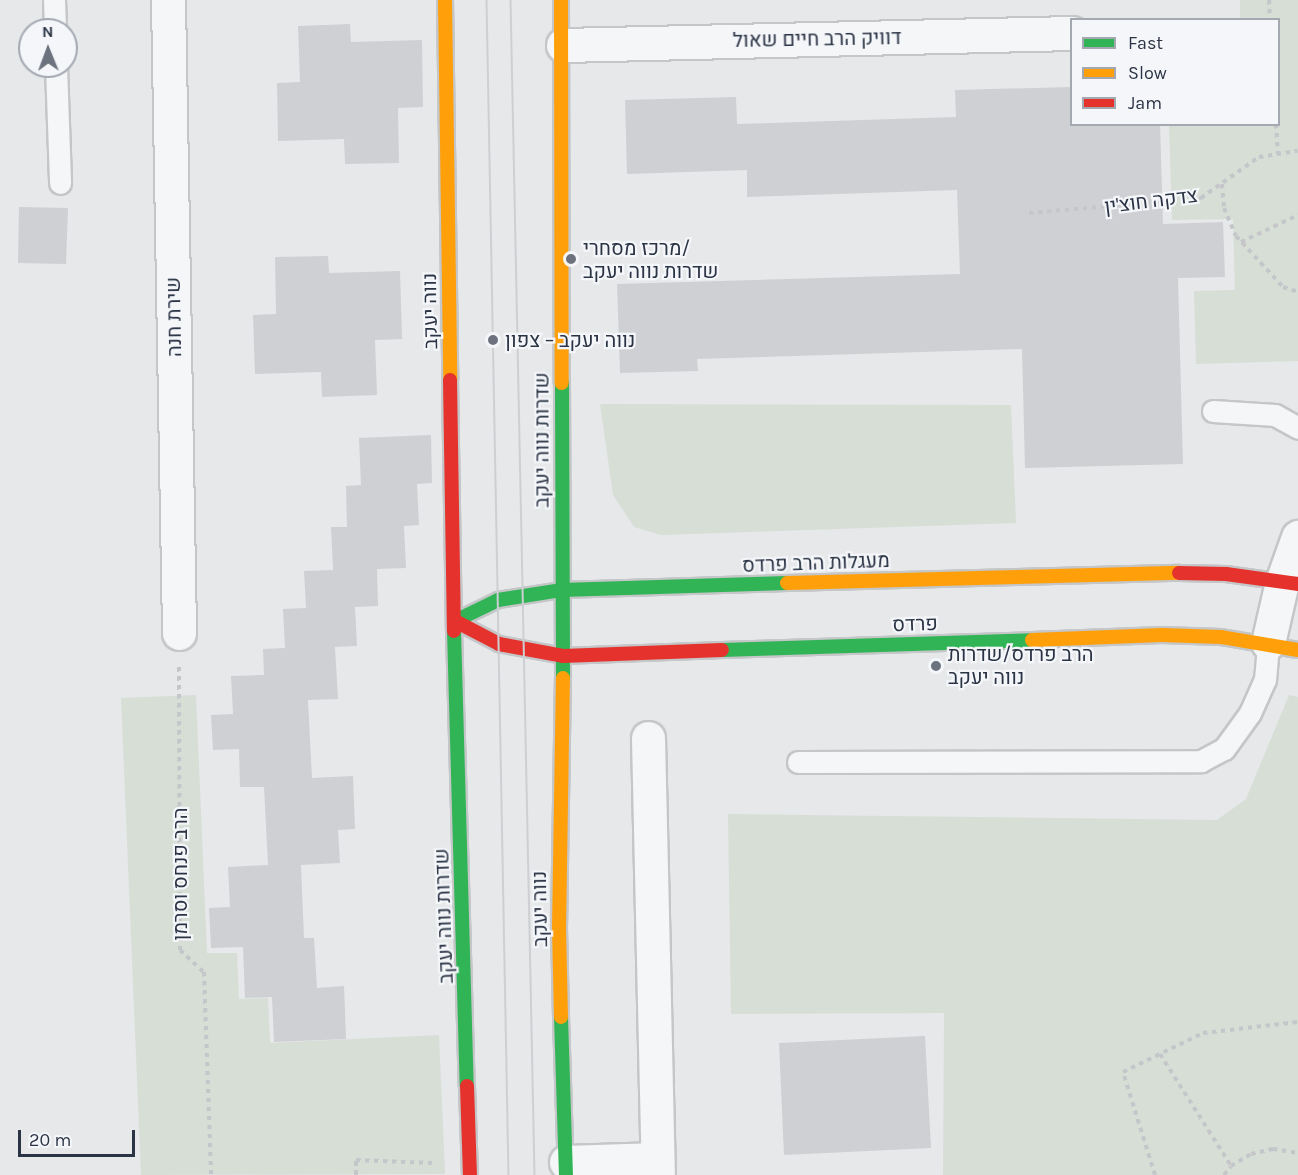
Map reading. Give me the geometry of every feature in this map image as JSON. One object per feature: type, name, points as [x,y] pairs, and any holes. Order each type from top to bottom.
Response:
[{"type":"street","name":"שירת חנה","points":[[168,0],[179,633]]},
{"type":"street","name":"נווה יעקב","points":[[445,0],[454,621]]},
{"type":"street","points":[[561,0],[563,45]]},
{"type":"street","name":"דוויק הרב חיים שאול","points":[[563,45],[1070,33]]},
{"type":"street","name":"שדרות נווה יעקב","points":[[563,45],[563,656]]},
{"type":"street","points":[[1283,646],[1298,537]]},
{"type":"street","name":"מעגלות הרב פרדס","points":[[454,621],[498,600],[562,590],[1162,572],[1226,574],[1290,583]]},
{"type":"street","points":[[454,621],[499,644],[563,656]]},
{"type":"street","name":"שדרות נווה יעקב","points":[[454,621],[470,1170]]},
{"type":"street","name":"פרדס","points":[[563,656],[1162,635],[1283,646]]},
{"type":"street","name":"נווה יעקב","points":[[563,656],[559,929],[566,1169]]},
{"type":"street","points":[[566,1169],[658,1167],[648,738]]},
{"type":"lane","points":[[54,0],[55,18]]},
{"type":"lane","points":[[57,78],[60,183]]},
{"type":"lane","points":[[1213,411],[1275,415],[1298,428]]},
{"type":"lane","points":[[798,762],[1201,761],[1224,749],[1250,713],[1283,646]]},
{"type":"path","points":[[1269,0],[1270,18]]},
{"type":"path","points":[[1276,126],[1278,154]]},
{"type":"path","name":"צדקה חוצ'ין","points":[[1029,213],[1202,198],[1259,157],[1298,151]]},
{"type":"path","points":[[1222,184],[1224,208],[1241,242],[1283,287],[1298,292]]},
{"type":"path","points":[[1241,242],[1298,215]]},
{"type":"path","name":"הרב פנחס וסרמן","points":[[179,633],[180,950],[204,972],[211,1175]]},
{"type":"path","points":[[1155,1175],[1123,1072],[1203,1033],[1298,1022]]},
{"type":"path","points":[[1160,1054],[1231,1166]]},
{"type":"path","points":[[1224,1175],[1231,1166],[1251,1154],[1273,1149],[1298,1153]]},
{"type":"path","points":[[356,1175],[356,1160],[470,1170]]},
{"type":"shaded area","points":[[1240,0],[1298,0],[1298,361],[1196,364],[1194,291],[1235,290],[1233,219],[1172,220],[1169,126],[1280,126],[1280,18],[1240,18]]},
{"type":"shaded area","points":[[600,404],[1011,405],[1016,523],[661,535],[634,527],[613,495]]},
{"type":"shaded area","points":[[196,695],[207,953],[237,953],[239,999],[268,998],[270,1043],[439,1035],[445,1174],[141,1175],[121,698]]},
{"type":"shaded area","points":[[1289,695],[1298,697],[1298,1175],[943,1175],[944,1013],[731,1014],[728,814],[1217,820],[1246,799]]},
{"type":"building","points":[[350,24],[351,42],[422,40],[423,107],[398,108],[399,163],[345,164],[344,139],[278,141],[277,83],[300,82],[298,26]]},
{"type":"building","points":[[1070,87],[1070,126],[1160,126],[1163,224],[1223,222],[1225,277],[1178,278],[1183,464],[1025,468],[1022,349],[697,359],[698,371],[620,373],[617,284],[960,274],[957,190],[747,197],[747,170],[627,174],[625,100],[736,97],[737,124],[956,117],[955,90]]},
{"type":"building","points":[[19,207],[68,208],[66,264],[18,263]]},
{"type":"building","points":[[328,256],[329,273],[400,271],[402,339],[375,340],[377,395],[322,397],[321,372],[255,374],[253,315],[276,314],[275,257]]},
{"type":"building","points":[[431,435],[432,483],[417,484],[419,525],[404,526],[406,568],[377,569],[378,606],[355,607],[357,646],[335,647],[338,699],[308,700],[312,778],[353,776],[355,829],[338,830],[340,863],[301,865],[304,938],[314,938],[317,988],[344,986],[346,1039],[274,1042],[272,997],[245,998],[243,947],[211,948],[209,908],[230,907],[228,867],[268,865],[264,787],[240,787],[239,749],[213,750],[211,715],[233,714],[231,676],[264,675],[263,649],[285,648],[283,609],[306,608],[304,571],[333,570],[331,527],[347,527],[346,486],[361,485],[359,438]]},
{"type":"building","points":[[925,1036],[931,1148],[784,1155],[779,1043]]},
{"type":"tram line","points":[[487,0],[509,1175]]},
{"type":"tram line","points":[[511,0],[535,1175]]},
{"type":"traffic: fast","points":[[562,383],[563,678]]},
{"type":"traffic: fast","points":[[455,621],[498,600],[562,590],[787,583]]},
{"type":"traffic: fast","points":[[454,631],[467,1086]]},
{"type":"traffic: fast","points":[[722,650],[1032,640]]},
{"type":"traffic: fast","points":[[561,1017],[566,1175]]},
{"type":"traffic: slow","points":[[445,0],[450,380]]},
{"type":"traffic: slow","points":[[561,0],[562,383]]},
{"type":"traffic: slow","points":[[787,583],[1179,573]]},
{"type":"traffic: slow","points":[[1032,640],[1162,635],[1221,637],[1298,650]]},
{"type":"traffic: slow","points":[[561,1017],[559,929],[563,678]]},
{"type":"traffic: jam","points":[[450,380],[454,631]]},
{"type":"traffic: jam","points":[[1179,573],[1226,574],[1298,584]]},
{"type":"traffic: jam","points":[[455,621],[499,644],[563,656],[722,650]]},
{"type":"traffic: jam","points":[[467,1086],[470,1175]]},
{"type":"place","name":"מרכז מסחרי/ שדרות נווה יעקב","points":[[571,259]]},
{"type":"place","name":"נווה יעקב – צפון","points":[[493,340]]},
{"type":"place","name":"הרב פרדס/שדרות נווה יעקב","points":[[936,666]]}]
